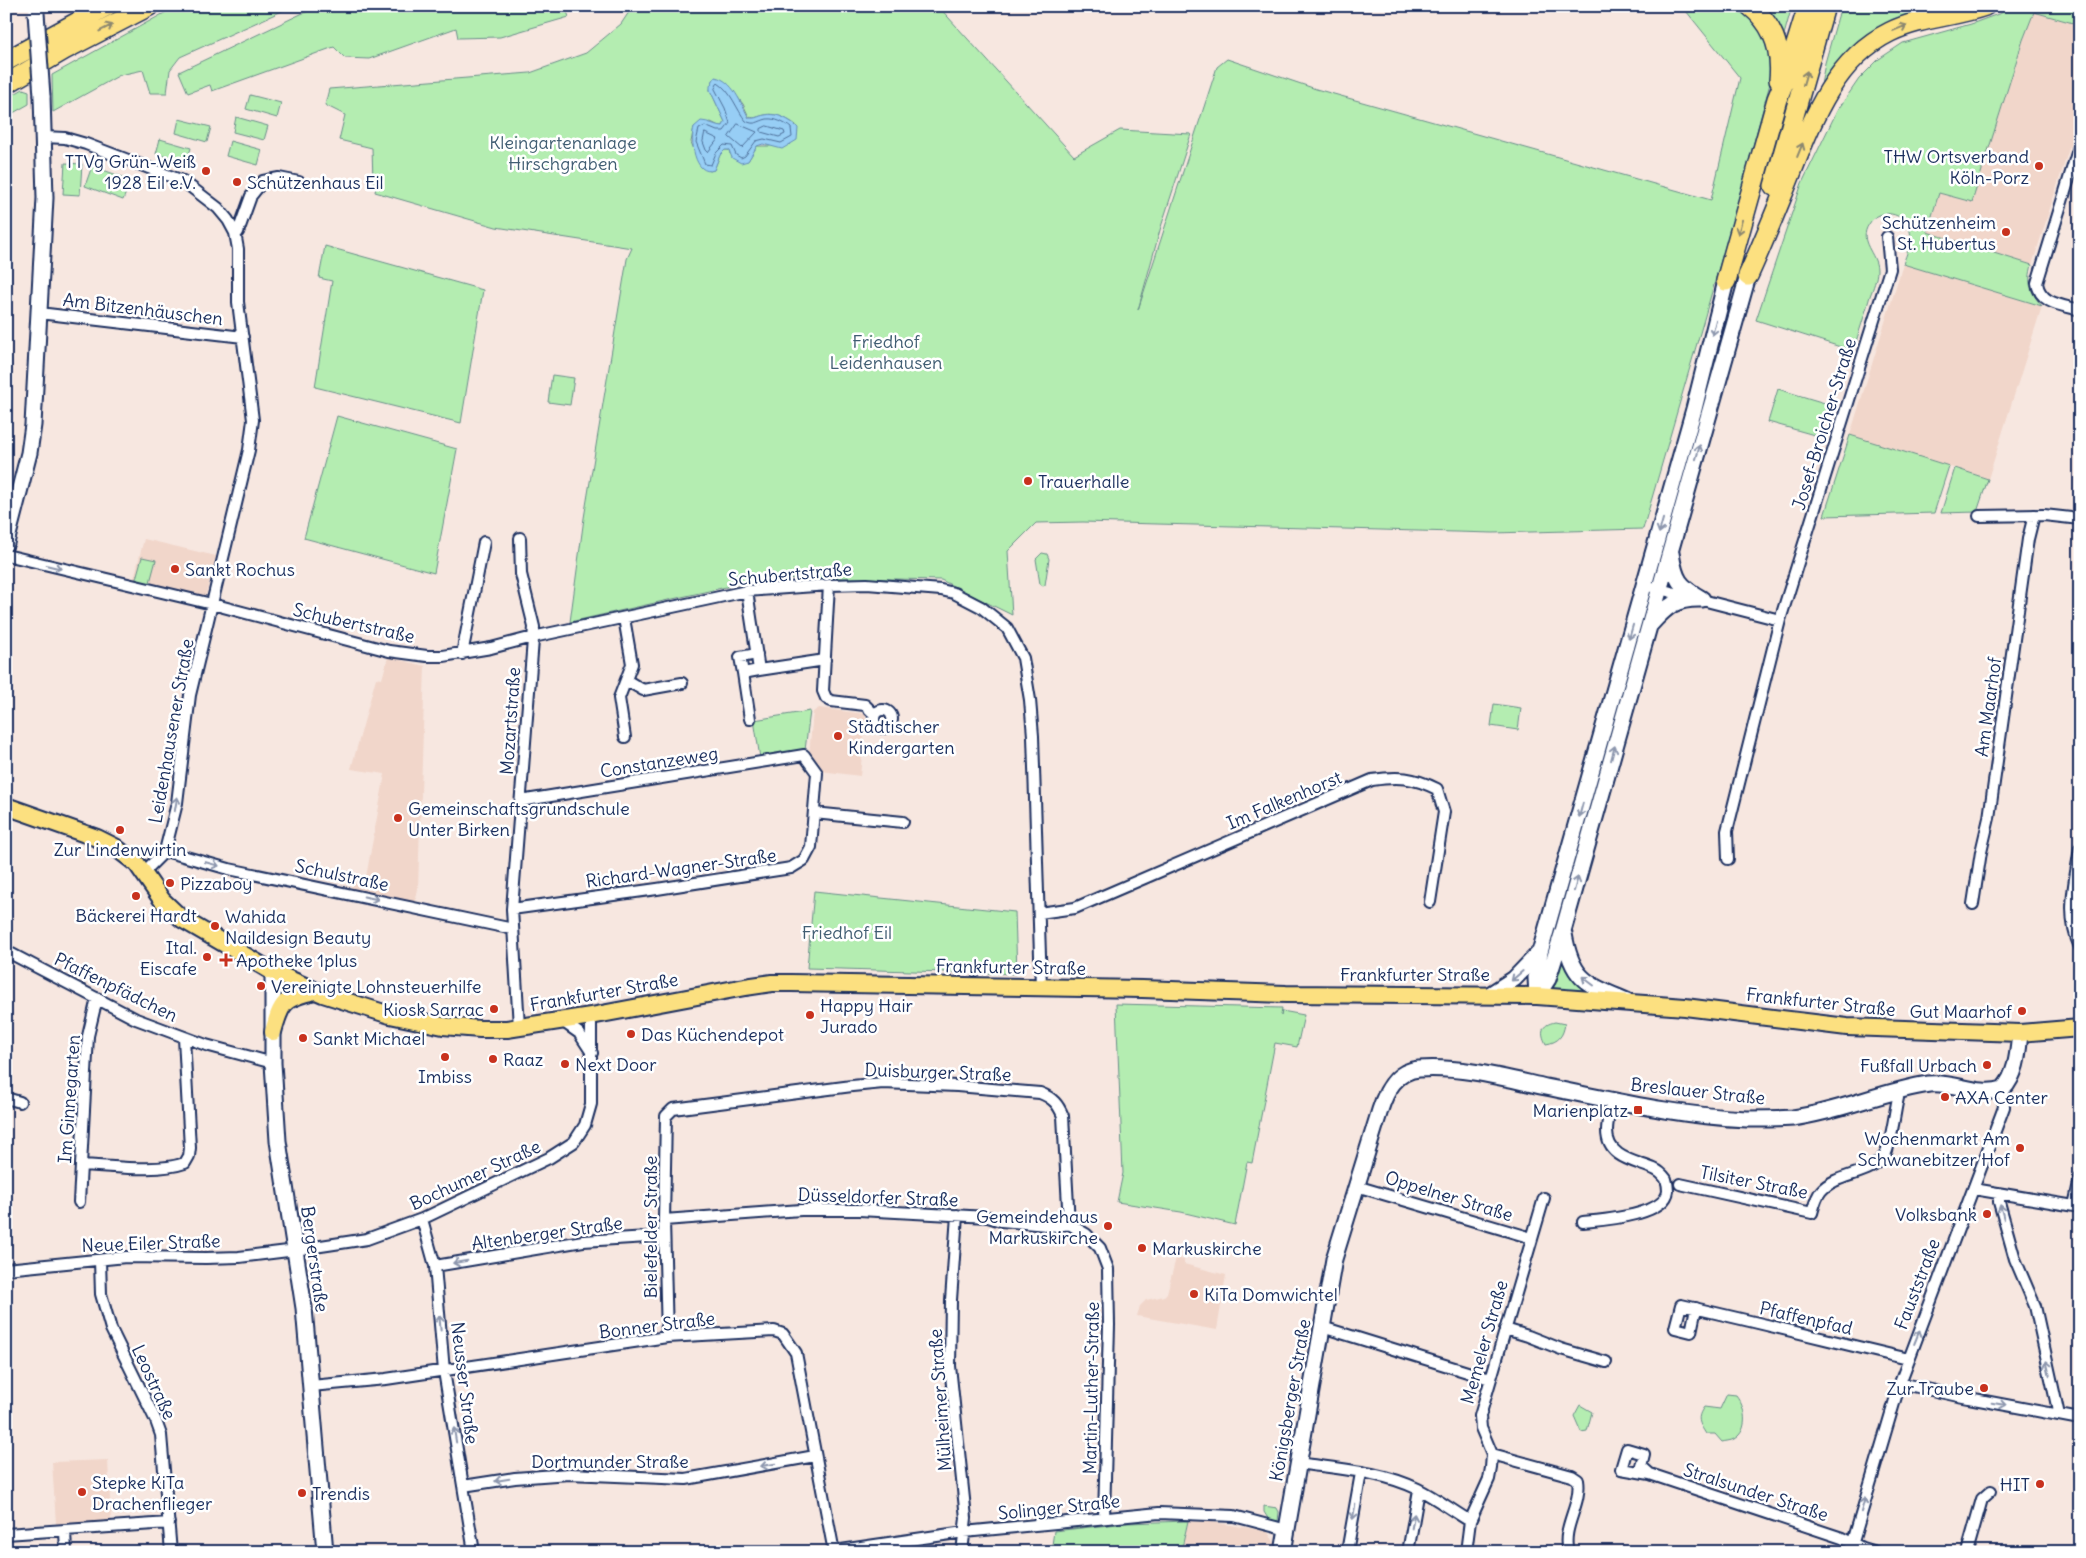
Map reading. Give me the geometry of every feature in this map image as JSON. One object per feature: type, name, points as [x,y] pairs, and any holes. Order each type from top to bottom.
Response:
[{"type":"highway","points":[[6,61],[107,6]]},
{"type":"highway","points":[[6,84],[64,50],[149,6]]},
{"type":"highway","points":[[1750,6],[1764,20],[1777,43],[1780,59],[1777,99]]},
{"type":"highway","points":[[1726,281],[1777,99],[1786,77],[1808,6]]},
{"type":"highway","points":[[1748,276],[1825,6]]},
{"type":"highway","points":[[1748,276],[1812,121],[1835,82],[1850,64],[1875,42],[1897,29],[1919,21],[1985,6]]},
{"type":"highway","points":[[6,48],[78,21]]},
{"type":"main road","name":"Frankfurter Straße","points":[[6,806],[97,838],[124,853],[144,872],[162,900],[182,919],[273,972],[315,991],[379,1012],[443,1026],[480,1029],[519,1027],[772,983],[1142,988],[1286,994],[1537,996],[1631,1002],[1847,1027],[2020,1032],[2080,1028]]},
{"type":"main road","points":[[274,1032],[278,1012],[285,1003],[294,996],[315,991]]},
{"type":"street","points":[[6,543],[29,453],[33,425],[45,198],[44,137],[36,10]]},
{"type":"street","name":"Leidenhausener Straße","points":[[44,137],[65,138],[86,144],[183,181],[218,208],[235,233],[238,249],[238,302],[253,420],[248,450],[190,695],[177,802],[165,852]]},
{"type":"street","points":[[2080,143],[2037,283],[2040,294],[2044,298],[2080,310]]},
{"type":"street","points":[[235,233],[238,232],[251,196],[263,181],[279,178],[299,182]]},
{"type":"street","name":"Josef-Broicher-Straße","points":[[1728,859],[1727,831],[1780,620],[1890,268],[1887,237]]},
{"type":"street","points":[[1537,996],[1548,979],[1563,930],[1648,628],[1652,587],[1670,549],[1748,276]]},
{"type":"street","points":[[1537,996],[1536,978],[1540,952],[1652,587],[1726,281]]},
{"type":"street","name":"Am Bitzenhäuschen","points":[[39,313],[243,337]]},
{"type":"street","points":[[1979,516],[2034,515],[2080,518]]},
{"type":"street","name":"Am Maarhof","points":[[1973,904],[1981,852],[1989,818],[2028,539],[2034,515]]},
{"type":"street","name":"Mozartstraße","points":[[519,1027],[512,909],[534,628],[519,559],[520,538]]},
{"type":"street","points":[[462,654],[484,542]]},
{"type":"street","points":[[1670,549],[1678,582],[1702,599]]},
{"type":"street","name":"Schubertstraße","points":[[6,555],[212,604],[388,651],[427,656],[462,654],[747,591],[866,584],[948,591],[981,607],[1006,628],[1023,658],[1030,700],[1041,987]]},
{"type":"street","points":[[829,585],[823,691],[826,698],[831,701],[865,705],[875,715]]},
{"type":"street","points":[[1652,587],[1780,620]]},
{"type":"street","points":[[747,591],[759,670]]},
{"type":"street","points":[[1648,628],[1661,613],[1676,602],[1691,598],[1702,599]]},
{"type":"street","points":[[624,618],[632,664],[619,698],[625,736]]},
{"type":"street","points":[[750,719],[740,657],[757,654]]},
{"type":"street","points":[[743,673],[825,660]]},
{"type":"street","points":[[626,680],[643,690],[682,684]]},
{"type":"street","name":"Constanzeweg","points":[[520,801],[804,755]]},
{"type":"street","name":"Richard-Wagner-Straße","points":[[512,909],[791,868],[804,860],[809,853],[814,813],[817,773],[804,755]]},
{"type":"street","name":"Im Falkenhorst","points":[[1039,913],[1075,908],[1372,780],[1397,777],[1420,781],[1436,789],[1444,812],[1430,902]]},
{"type":"street","points":[[814,813],[903,822]]},
{"type":"street","points":[[2080,848],[2070,910],[2074,934],[2080,947]]},
{"type":"street","points":[[144,872],[165,852]]},
{"type":"street","name":"Schulstraße","points":[[165,852],[229,869],[513,929]]},
{"type":"street","points":[[1563,930],[1569,961],[1575,972],[1595,987],[1631,1002]]},
{"type":"street","name":"Pfaffenpfädchen","points":[[6,951],[136,1019],[184,1038],[273,1063]]},
{"type":"street","points":[[1489,995],[1514,979],[1540,952]]},
{"type":"street","name":"Bergerstraße","points":[[273,972],[273,1063],[278,1142],[304,1308],[325,1552]]},
{"type":"street","name":"Im Ginnegarten","points":[[79,1202],[88,1036],[96,998]]},
{"type":"street","name":"Bochumer Straße","points":[[296,1250],[367,1239],[422,1219],[549,1158],[574,1142],[585,1126],[591,1104],[591,1016]]},
{"type":"street","points":[[561,1020],[579,1033],[592,1053]]},
{"type":"street","name":"Fauststraße","points":[[1851,1547],[1908,1359],[2004,1108],[2003,1089],[2012,1077],[2018,1055],[2020,1032]]},
{"type":"street","points":[[81,1165],[158,1167],[185,1162],[189,1156],[190,1148],[184,1038]]},
{"type":"street","name":"Breslauer Straße","points":[[1417,1069],[1455,1071],[1502,1078],[1672,1111],[1765,1119],[1800,1116],[1930,1084],[1956,1085],[1986,1092],[2003,1089]]},
{"type":"street","name":"Königsberger Straße","points":[[1283,1552],[1334,1259],[1385,1096],[1397,1079],[1406,1072],[1417,1069]]},
{"type":"street","name":"Duisburger Straße","points":[[666,1116],[673,1109],[883,1083],[957,1086],[1040,1093],[1051,1097],[1058,1105],[1063,1116],[1068,1224]]},
{"type":"street","name":"Tilsiter Straße","points":[[1680,1184],[1812,1213],[1821,1191],[1828,1185],[1870,1167],[1878,1162],[1886,1153],[1898,1098],[1896,1092]]},
{"type":"street","points":[[6,1098],[20,1102]]},
{"type":"street","points":[[1583,1222],[1645,1211],[1657,1206],[1664,1200],[1668,1191],[1666,1179],[1657,1170],[1627,1160],[1613,1150],[1607,1138],[1612,1100]]},
{"type":"street","name":"Bielefelder Straße","points":[[666,1116],[664,1236],[667,1337]]},
{"type":"street","points":[[1974,1189],[2077,1206],[2080,1178]]},
{"type":"street","name":"Oppelner Straße","points":[[1356,1186],[1532,1238]]},
{"type":"street","points":[[1999,1193],[1999,1202],[2015,1259],[2034,1306],[2059,1415]]},
{"type":"street","name":"Memeler Straße","points":[[1492,1454],[1481,1428],[1480,1416],[1544,1198]]},
{"type":"street","name":"Düsseldorfer Straße","points":[[664,1220],[801,1210],[876,1210],[958,1215],[1057,1226],[1068,1224]]},
{"type":"street","name":"Mülheimer Straße","points":[[958,1215],[951,1300],[950,1366],[966,1518],[962,1552]]},
{"type":"street","name":"Neusser Straße","points":[[422,1219],[435,1266],[444,1371],[474,1552]]},
{"type":"street","name":"Martin-Luther-Straße","points":[[1068,1224],[1086,1234],[1100,1248],[1108,1269],[1109,1325],[1104,1518]]},
{"type":"street","name":"Altenberger Straße","points":[[435,1266],[583,1241],[664,1236]]},
{"type":"street","name":"Neue Eiler Straße","points":[[6,1269],[126,1257],[239,1257],[296,1250]]},
{"type":"street","name":"Leostraße","points":[[100,1260],[101,1294],[111,1329],[156,1420],[161,1436],[170,1552]]},
{"type":"street","name":"Pfaffenpfad","points":[[1696,1308],[1908,1359]]},
{"type":"street","points":[[1322,1327],[1490,1378]]},
{"type":"street","points":[[1505,1329],[1561,1349],[1606,1362]]},
{"type":"street","name":"Bonner Straße","points":[[311,1386],[386,1379],[667,1337],[764,1330],[782,1334],[796,1353],[834,1552]]},
{"type":"street","points":[[1900,1383],[2080,1419]]},
{"type":"street","points":[[1466,1552],[1470,1522],[1489,1477],[1492,1454],[1572,1476],[1578,1480],[1580,1490],[1565,1541],[1568,1552]]},
{"type":"street","name":"Dortmunder Straße","points":[[463,1486],[515,1478],[569,1474],[686,1479],[815,1456]]},
{"type":"street","points":[[1298,1463],[1383,1476],[1419,1490],[1470,1522]]},
{"type":"street","points":[[1347,1552],[1361,1473]]},
{"type":"street","name":"Stralsunder Straße","points":[[1650,1474],[1842,1538],[1851,1547],[1876,1552]]},
{"type":"street","points":[[1408,1552],[1419,1490]]},
{"type":"street","points":[[1966,1552],[1982,1499],[1991,1491]]},
{"type":"street","name":"Solinger Straße","points":[[834,1552],[964,1532],[1159,1514],[1234,1516],[1287,1530]]},
{"type":"street","points":[[6,1534],[169,1523]]},
{"type":"street","points":[[65,1531],[66,1552]]},
{"type":"shaded area","points":[[2034,11],[2080,25],[2080,114],[2032,265],[1927,233],[1939,193],[1971,202]]},
{"type":"shaded area","points":[[1903,264],[2042,306],[1988,479],[1850,435]]},
{"type":"shaded area","name":"Sankt Rochus","points":[[144,539],[216,556],[206,595],[200,598],[133,582]]},
{"type":"shaded area","name":"Gemeinschaftsgrundschule Unter Birken","points":[[388,657],[425,666],[418,889],[415,903],[351,889],[355,876],[366,877],[385,774],[351,769],[376,678],[382,679]]},
{"type":"shaded area","name":"Städtischer Kindergarten","points":[[819,708],[866,714],[860,776],[821,771],[809,755],[813,712]]},
{"type":"shaded area","name":"KiTa Domwichtel","points":[[1176,1258],[1184,1260],[1184,1264],[1226,1275],[1217,1330],[1137,1316],[1140,1306],[1146,1300],[1164,1296],[1167,1293]]},
{"type":"shaded area","name":"Stepke KiTa Drachenflieger","points":[[108,1460],[111,1521],[56,1524],[52,1462]]},
{"type":"shaded area","points":[[1188,1521],[1212,1522],[1267,1531],[1277,1546],[1276,1552],[1181,1552]]},
{"type":"green space","points":[[177,6],[293,6],[180,57],[170,70],[167,93],[150,93],[143,70],[120,75],[53,112],[52,75]]},
{"type":"green space","points":[[325,6],[565,6],[569,17],[500,37],[458,38],[456,28],[369,59],[345,58],[334,47],[212,91],[210,85],[188,93],[179,72],[303,13]]},
{"type":"green space","points":[[633,6],[938,6],[1074,156],[1120,130],[1191,134],[1160,230],[1138,310],[1217,67],[1227,59],[1316,89],[1711,200],[1740,78],[1682,6],[1740,7],[1757,24],[1769,52],[1772,76],[1734,216],[1643,529],[1493,533],[1083,522],[1036,523],[1008,551],[1012,615],[941,580],[762,579],[570,622],[584,518],[627,259],[632,248],[496,227],[375,192],[377,183],[373,182],[372,148],[339,140],[345,115],[325,105],[329,89],[530,73],[586,53],[621,24]],"holes":[[[712,81],[728,85],[743,104],[749,117],[755,118],[773,114],[789,120],[796,125],[797,136],[770,146],[757,146],[748,161],[730,154],[729,150],[725,150],[720,155],[714,170],[710,171],[701,167],[691,142],[694,127],[711,122],[723,126],[725,122],[710,90]]]},
{"type":"green space","points":[[1757,6],[1792,6],[1782,42]]},
{"type":"green space","points":[[1841,6],[1972,6],[1915,18],[1819,96],[1825,63]]},
{"type":"green space","points":[[2011,6],[2080,6],[2080,25],[2034,12],[2023,40],[1972,202],[1939,193],[1927,232],[2032,265],[2031,287],[2042,306],[1903,264],[1910,243],[1910,231],[1903,220],[1891,214],[1885,214],[1873,219],[1866,230],[1866,242],[1874,258],[1877,273],[1853,351],[1756,320],[1802,183],[1837,111],[1859,79],[1879,59],[1903,43],[1971,24],[2001,13]]},
{"type":"green space","points":[[23,89],[29,91],[29,104],[6,117],[6,99]]},
{"type":"green space","points":[[250,95],[281,103],[277,118],[246,109]]},
{"type":"green space","points":[[236,117],[268,126],[264,140],[233,132]]},
{"type":"green space","points":[[179,119],[211,127],[207,142],[176,133]]},
{"type":"green space","points":[[160,139],[191,148],[187,162],[156,154]]},
{"type":"green space","points":[[230,141],[262,150],[258,165],[226,156]]},
{"type":"green space","points":[[65,163],[82,164],[80,195],[63,194]]},
{"type":"green space","points":[[92,166],[131,180],[123,200],[85,186]]},
{"type":"green space","points":[[325,246],[483,290],[461,423],[315,387],[332,281],[319,278]]},
{"type":"green space","points":[[552,375],[574,378],[570,405],[548,402]]},
{"type":"green space","points":[[1778,389],[1828,404],[1818,436],[1768,422]]},
{"type":"green space","points":[[337,416],[457,449],[434,573],[304,538]]},
{"type":"green space","points":[[1850,435],[1949,466],[1934,513],[1824,516]]},
{"type":"green space","points":[[1955,468],[1988,479],[1977,512],[1941,513]]},
{"type":"green space","points":[[1042,553],[1047,554],[1049,559],[1045,585],[1043,586],[1040,584],[1036,559]]},
{"type":"green space","points":[[142,557],[156,560],[149,586],[135,582]]},
{"type":"green space","points":[[1646,603],[1649,604],[1543,979],[1540,978]]},
{"type":"green space","points":[[1494,704],[1521,708],[1518,730],[1491,726]]},
{"type":"green space","points":[[810,711],[805,750],[760,758],[754,720]]},
{"type":"green space","name":"Friedhof Eil","points":[[814,891],[1015,912],[1017,974],[807,968]]},
{"type":"green space","points":[[1561,953],[1592,991],[1549,989]]},
{"type":"green space","points":[[1116,1004],[1282,1008],[1281,1016],[1282,1011],[1304,1015],[1297,1047],[1275,1043],[1252,1163],[1247,1162],[1235,1225],[1181,1212],[1117,1202],[1123,1173]]},
{"type":"green space","points":[[1555,1022],[1565,1024],[1563,1032],[1560,1038],[1546,1044],[1543,1036],[1544,1027]]},
{"type":"green space","points":[[1727,1394],[1736,1395],[1742,1405],[1744,1424],[1739,1435],[1733,1440],[1722,1442],[1715,1434],[1706,1434],[1700,1424],[1699,1417],[1704,1407],[1720,1409]]},
{"type":"green space","points":[[1580,1405],[1592,1412],[1587,1431],[1581,1432],[1574,1416]]},
{"type":"green space","points":[[1264,1506],[1277,1508],[1279,1512],[1278,1521],[1269,1520],[1264,1512]]},
{"type":"green space","points":[[1188,1521],[1181,1552],[1051,1552],[1054,1531],[1127,1523]]},
{"type":"water","points":[[715,77],[721,79],[732,88],[749,118],[769,114],[783,117],[798,128],[797,140],[782,149],[763,144],[757,146],[748,161],[741,163],[732,158],[729,150],[725,150],[720,155],[714,170],[707,171],[702,168],[698,163],[693,148],[694,127],[701,121],[723,126],[725,122],[710,90]]},
{"type":"place","name":"THW Ortsverband Köln-Porz","points":[[2039,166]]},
{"type":"place","name":"TTVg Grün-Weiß 1928 Eil e.V.","points":[[206,171]]},
{"type":"place","name":"Schützenhaus Eil","points":[[237,182]]},
{"type":"place","name":"Schützenheim St. Hubertus","points":[[2006,232]]},
{"type":"place","name":"Trauerhalle","points":[[1028,481]]},
{"type":"place","name":"Sankt Rochus","points":[[175,569]]},
{"type":"place","name":"Städtischer Kindergarten","points":[[838,736]]},
{"type":"place","name":"Gemeinschaftsgrundschule Unter Birken","points":[[398,818]]},
{"type":"place","name":"Zur Lindenwirtin","points":[[120,830]]},
{"type":"place","name":"Pizzaboy","points":[[170,883]]},
{"type":"place","name":"Bäckerei Hardt","points":[[136,896]]},
{"type":"place","name":"Wahida Naildesign Beauty","points":[[215,926]]},
{"type":"place","name":"Ital. Eiscafe","points":[[207,957]]},
{"type":"place","name":"Apotheke 1plus","points":[[226,960]]},
{"type":"place","name":"Vereinigte Lohnsteuerhilfe","points":[[261,986]]},
{"type":"place","name":"Kiosk Sarrac","points":[[494,1009]]},
{"type":"place","name":"Gut Maarhof","points":[[2022,1011]]},
{"type":"place","name":"Happy Hair Jurado","points":[[810,1015]]},
{"type":"place","name":"Das Küchendepot","points":[[631,1034]]},
{"type":"place","name":"Sankt Michael","points":[[303,1038]]},
{"type":"place","name":"Imbiss","points":[[445,1057]]},
{"type":"place","name":"Raaz","points":[[493,1059]]},
{"type":"place","name":"Next Door","points":[[565,1064]]},
{"type":"place","name":"Fußfall Urbach","points":[[1987,1065]]},
{"type":"place","name":"AXA Center","points":[[1945,1097]]},
{"type":"place","name":"Marienplatz","points":[[1638,1110]]},
{"type":"place","name":"Wochenmarkt Am Schwanebitzer Hof","points":[[2020,1148]]},
{"type":"place","name":"Volksbank","points":[[1987,1214]]},
{"type":"place","name":"Gemeindehaus Markuskirche","points":[[1108,1226]]},
{"type":"place","name":"Markuskirche","points":[[1142,1248]]},
{"type":"place","name":"KiTa Domwichtel","points":[[1194,1294]]},
{"type":"place","name":"Zur Traube","points":[[1984,1388]]},
{"type":"place","name":"HIT","points":[[2040,1484]]},
{"type":"place","name":"Stepke KiTa Drachenflieger","points":[[82,1492]]},
{"type":"place","name":"Trendis","points":[[302,1493]]},
{"type":"park label","name":"Kleingartenanlage Hirschgraben","points":[[563,152]]},
{"type":"park label","name":"Friedhof Leidenhausen","points":[[886,351]]}]
